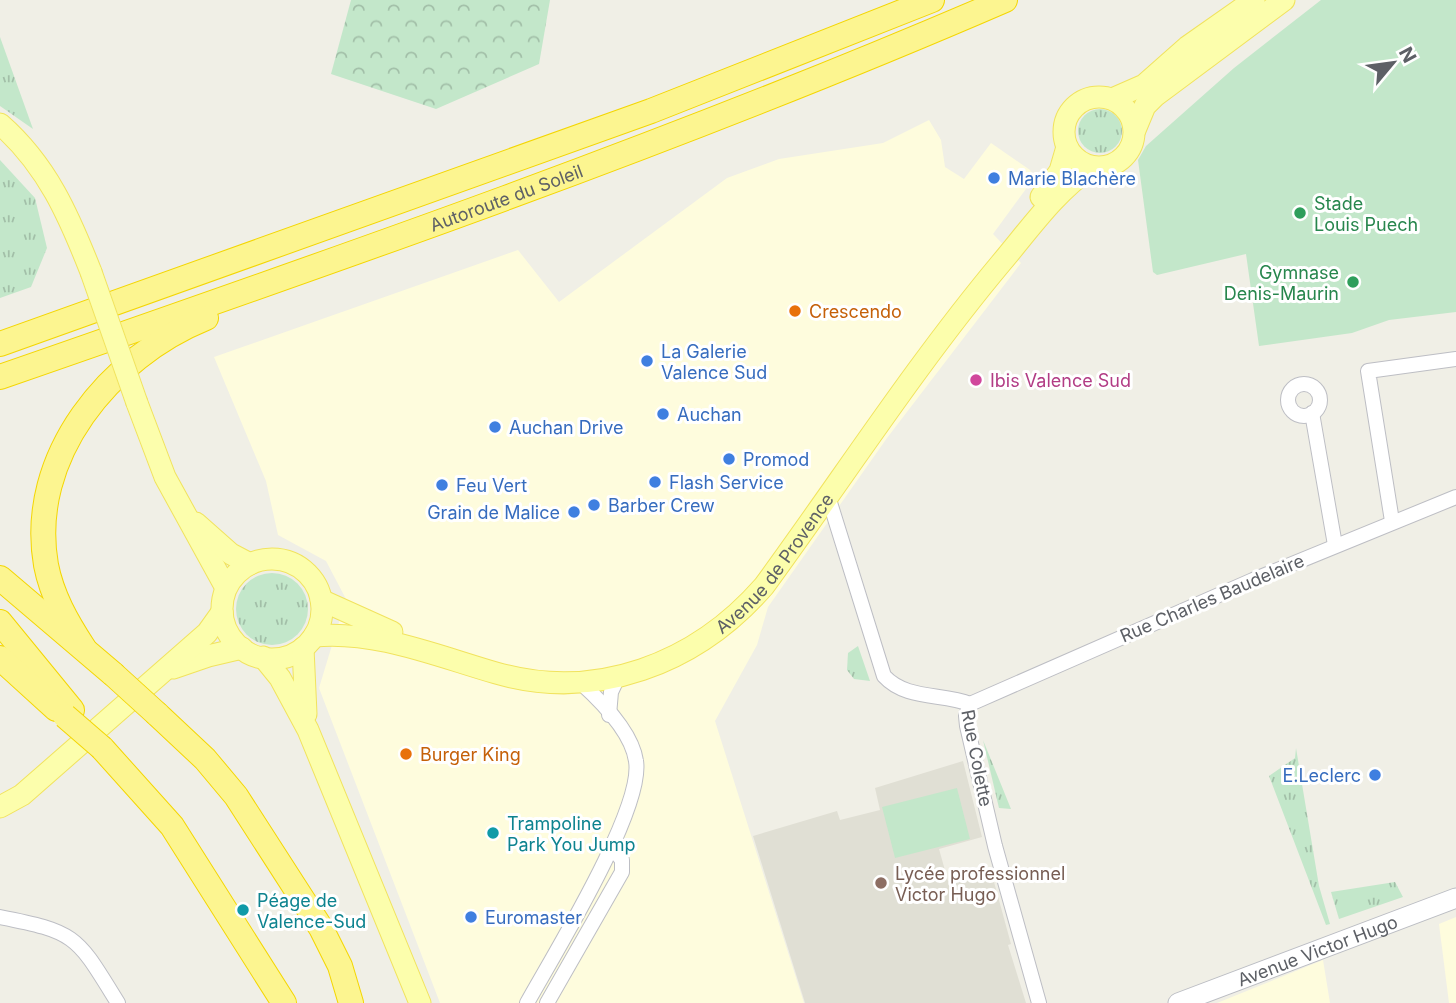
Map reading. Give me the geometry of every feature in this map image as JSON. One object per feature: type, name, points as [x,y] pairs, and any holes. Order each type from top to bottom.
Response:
[{"type":"highway","name":"Autoroute du Soleil","points":[[0,344],[651,111],[932,0]]},
{"type":"highway","name":"Autoroute du Soleil","points":[[0,377],[490,202],[825,74],[1005,0]]},
{"type":"highway","points":[[84,648],[53,592],[46,565],[44,530],[50,489],[63,452],[83,412],[103,388],[133,362],[184,327],[490,202]]},
{"type":"highway","points":[[0,579],[84,648],[157,714],[205,759],[236,796],[321,928],[340,966],[351,1003]]},
{"type":"highway","points":[[0,622],[68,713]]},
{"type":"highway","points":[[0,658],[68,713],[106,751],[172,826],[284,1003]]},
{"type":"main road","points":[[1254,0],[1187,47],[1144,85],[1112,99],[1087,99],[1073,108],[1065,124],[1067,147],[1073,156],[1092,167],[1102,167],[1121,160],[1133,141],[1144,106],[1284,0]]},
{"type":"main road","points":[[1112,99],[1128,111],[1135,130]]},
{"type":"main road","points":[[0,124],[35,160],[58,193],[91,272],[137,403],[180,507],[226,588]]},
{"type":"main road","name":"Avenue de Provence","points":[[321,600],[380,628],[532,671],[599,671],[640,661],[687,639],[724,613],[754,582],[940,318],[1049,188],[1062,168],[1067,147]]},
{"type":"main road","name":"Avenue de Provence","points":[[308,642],[361,636],[548,684],[582,683],[618,677],[668,660],[713,635],[764,586],[827,493],[972,296],[1058,195],[1092,167]]},
{"type":"main road","points":[[180,507],[210,537],[250,564]]},
{"type":"main road","points":[[0,807],[22,794],[207,633],[222,612],[226,588],[236,574],[250,564],[275,559],[289,562],[312,579],[321,600],[321,613],[308,642],[302,671],[308,730]]},
{"type":"main road","points":[[222,612],[232,639],[242,649],[263,657],[283,657],[308,642]]},
{"type":"main road","points":[[154,677],[185,662],[242,649]]},
{"type":"main road","points":[[263,657],[280,678],[308,730],[420,1003]]},
{"type":"main road","points":[[0,792],[59,760]]},
{"type":"main road","name":"Avenue Victor Hugo","points":[[1178,1003],[1456,898]]},
{"type":"street","points":[[1392,521],[1368,371],[1456,359]]},
{"type":"street","points":[[1312,413],[1335,545]]},
{"type":"street","name":"Rue Colette","points":[[827,493],[884,676],[900,689],[950,697],[970,704],[966,716],[967,726],[995,846],[1039,1003]]},
{"type":"street","name":"Rue Charles Baudelaire","points":[[970,704],[1335,545],[1456,497]]},
{"type":"street","points":[[807,524],[822,526],[842,546]]},
{"type":"street","points":[[609,715],[611,692],[618,677]]},
{"type":"street","points":[[527,1003],[611,847],[631,799],[637,770],[629,741],[582,683]]},
{"type":"street","points":[[547,1003],[622,872],[622,860],[611,847]]},
{"type":"street","points":[[0,917],[62,932],[76,941],[118,1003]]},
{"type":"shaded area","points":[[929,120],[941,140],[945,167],[964,179],[991,143],[1030,170],[1034,178],[993,234],[1021,263],[887,438],[768,607],[757,645],[715,721],[804,1003],[440,1003],[319,688],[346,599],[326,561],[278,535],[266,481],[214,357],[518,250],[559,302],[727,178],[779,159],[883,143]]},
{"type":"shaded area","name":"Lycée professionnel Victor Hugo","points":[[963,761],[982,837],[939,849],[948,881],[991,871],[1011,944],[1008,945],[1026,1003],[805,1003],[753,836],[837,811],[840,820],[880,810],[875,788]]},
{"type":"shaded area","points":[[1456,917],[1456,1003],[1449,1003],[1439,924]]},
{"type":"shaded area","points":[[1323,960],[1330,1003],[1217,1003]]},
{"type":"green space","points":[[351,0],[550,0],[539,64],[436,109],[331,74]]},
{"type":"green space","name":"Stade Louis Puech","points":[[1321,0],[1456,0],[1456,312],[1389,320],[1352,333],[1259,346],[1246,254],[1157,275],[1153,272],[1138,160],[1146,146],[1234,68]]},
{"type":"green space","points":[[0,37],[33,129],[0,106]]},
{"type":"green space","points":[[1100,109],[1109,110],[1116,115],[1121,122],[1121,140],[1116,147],[1109,152],[1100,153],[1091,152],[1084,147],[1079,140],[1078,131],[1079,122],[1084,115],[1091,110]]},
{"type":"green space","points":[[0,160],[35,198],[47,248],[31,287],[0,298]]},
{"type":"green space","points":[[279,573],[298,583],[306,595],[306,623],[298,635],[286,643],[265,645],[246,635],[238,623],[236,602],[246,583],[258,575]]},
{"type":"green space","points":[[858,646],[870,681],[854,679],[847,670],[848,653]]},
{"type":"green space","points":[[983,740],[1011,809],[999,808]]},
{"type":"green space","points":[[1296,748],[1319,886],[1330,924],[1326,925],[1269,776],[1295,758]]},
{"type":"green space","points":[[957,788],[970,839],[895,858],[882,807]]},
{"type":"green space","points":[[1395,882],[1403,897],[1339,919],[1331,892]]},
{"type":"place","name":"Marie Blachère","points":[[994,178]]},
{"type":"place","name":"Stade Louis Puech","points":[[1300,213]]},
{"type":"place","name":"Gymnase Denis-Maurin","points":[[1353,282]]},
{"type":"place","name":"Crescendo","points":[[795,311]]},
{"type":"place","name":"La Galerie Valence Sud","points":[[647,361]]},
{"type":"place","name":"Ibis Valence Sud","points":[[976,380]]},
{"type":"place","name":"Auchan","points":[[663,414]]},
{"type":"place","name":"Auchan Drive","points":[[495,427]]},
{"type":"place","name":"Promod","points":[[729,459]]},
{"type":"place","name":"Flash Service","points":[[655,482]]},
{"type":"place","name":"Feu Vert","points":[[442,485]]},
{"type":"place","name":"Barber Crew","points":[[594,505]]},
{"type":"place","name":"Grain de Malice","points":[[574,512]]},
{"type":"place","name":"Burger King","points":[[406,754]]},
{"type":"place","name":"E.Leclerc","points":[[1375,775]]},
{"type":"place","name":"Trampoline Park You Jump","points":[[493,833]]},
{"type":"place","name":"Lycée professionnel Victor Hugo","points":[[881,883]]},
{"type":"place","name":"Péage de Valence-Sud","points":[[243,910]]},
{"type":"place","name":"Euromaster","points":[[471,917]]}]
